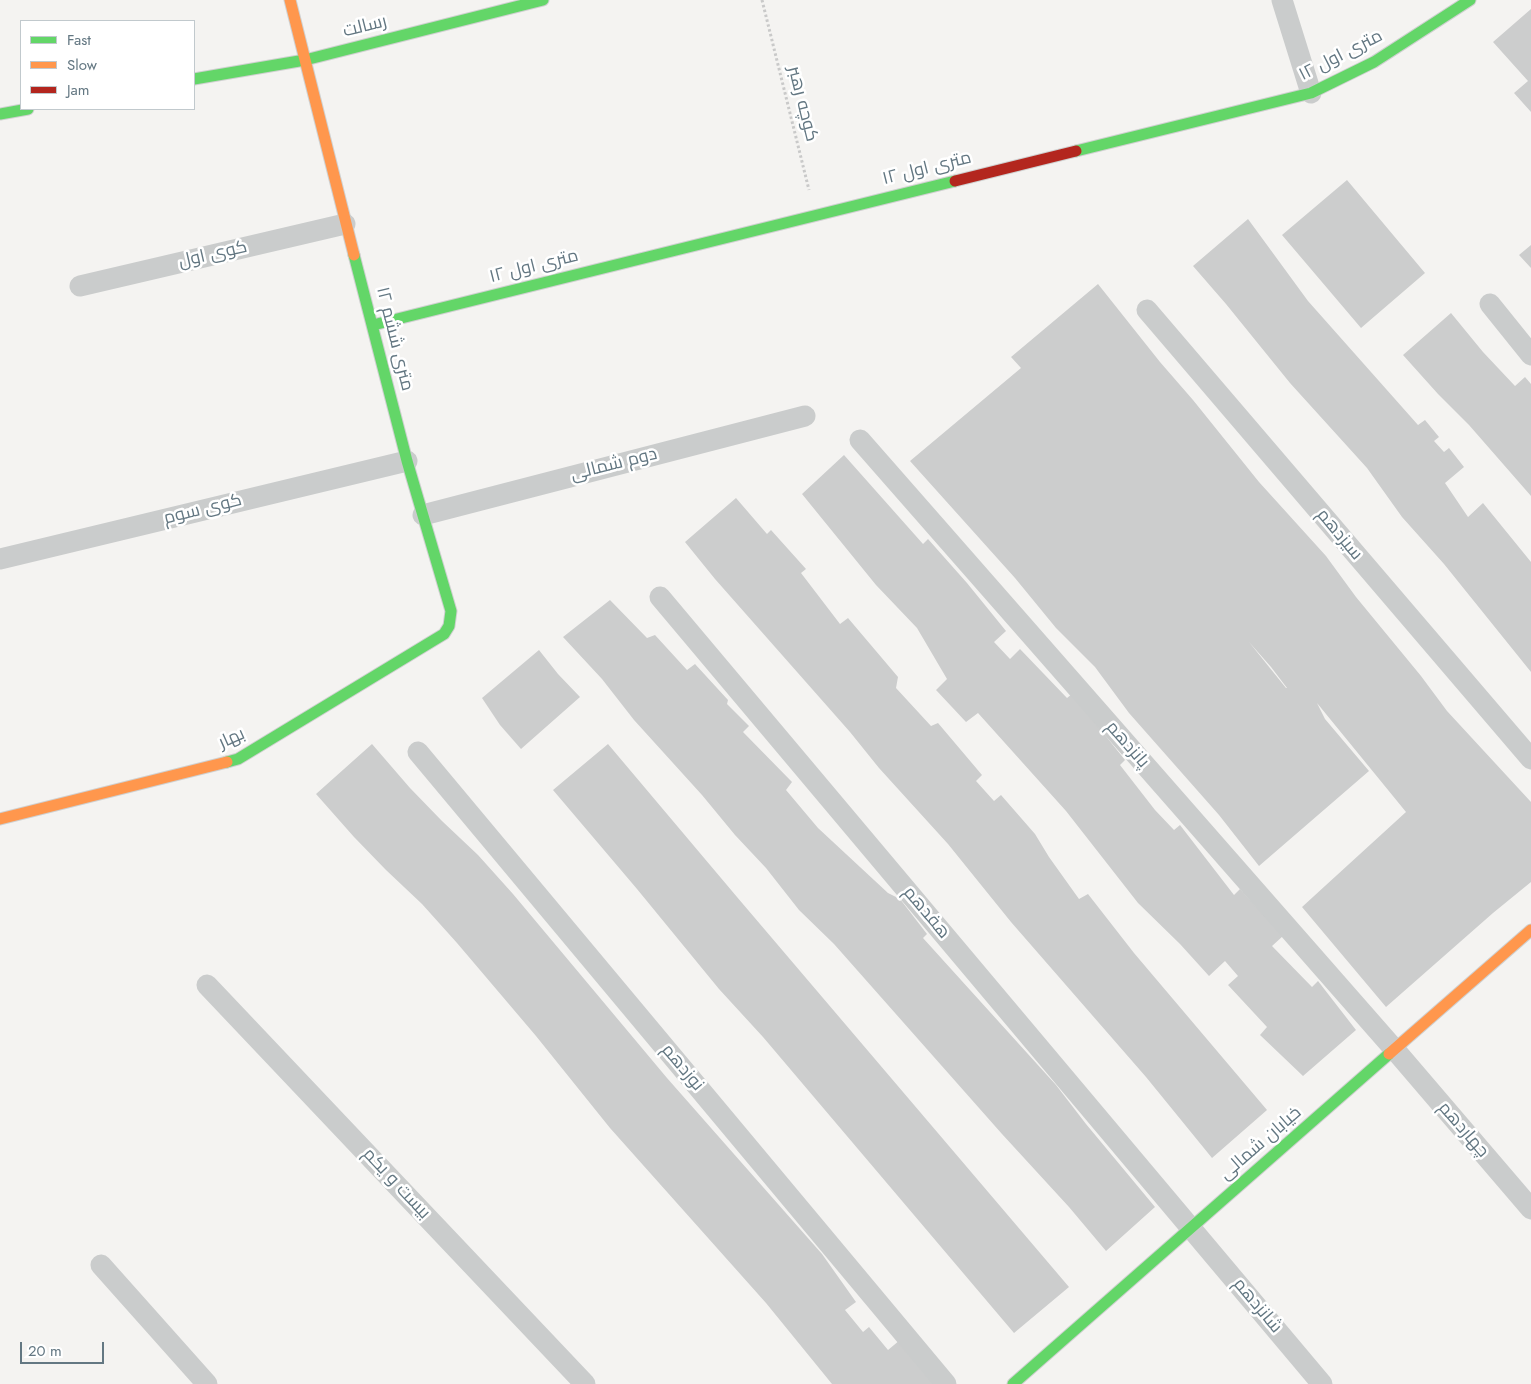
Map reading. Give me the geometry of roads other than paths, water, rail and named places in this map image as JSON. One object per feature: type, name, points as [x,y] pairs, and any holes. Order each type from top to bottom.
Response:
[{"type":"street","name":"۱۲ متری ششم","points":[[290,0],[345,224],[373,325],[407,461],[450,611],[449,626]]},
{"type":"street","name":"رسالت","points":[[195,79],[305,60],[544,0]]},
{"type":"street","points":[[1282,0],[1311,94]]},
{"type":"street","name":"۱۲ متری اول","points":[[373,325],[1311,94],[1374,62],[1470,0]]},
{"type":"street","points":[[0,114],[22,110]]},
{"type":"street","name":"کوی اول","points":[[80,286],[345,224]]},
{"type":"street","points":[[1490,304],[1531,355]]},
{"type":"street","name":"سیزدهم","points":[[1147,310],[1531,760]]},
{"type":"street","name":"دوم شمالی","points":[[423,515],[805,416]]},
{"type":"street","name":"پانزدهم","points":[[860,440],[1395,1050]]},
{"type":"street","name":"کوی سوم","points":[[0,559],[407,461]]},
{"type":"street","name":"هفدهم","points":[[660,597],[1192,1228]]},
{"type":"street","name":"بهار","points":[[0,819],[238,759],[444,634],[449,626]]},
{"type":"street","name":"نوزدهم","points":[[418,752],[946,1384]]},
{"type":"street","name":"خیابان شمالی","points":[[1013,1384],[1531,930]]},
{"type":"street","name":"بیست و یکم","points":[[207,985],[585,1384]]},
{"type":"street","name":"چهاردهم","points":[[1395,1050],[1531,1209]]},
{"type":"street","name":"شانزدهم","points":[[1192,1228],[1322,1384]]},
{"type":"street","points":[[101,1265],[207,1384]]}]
